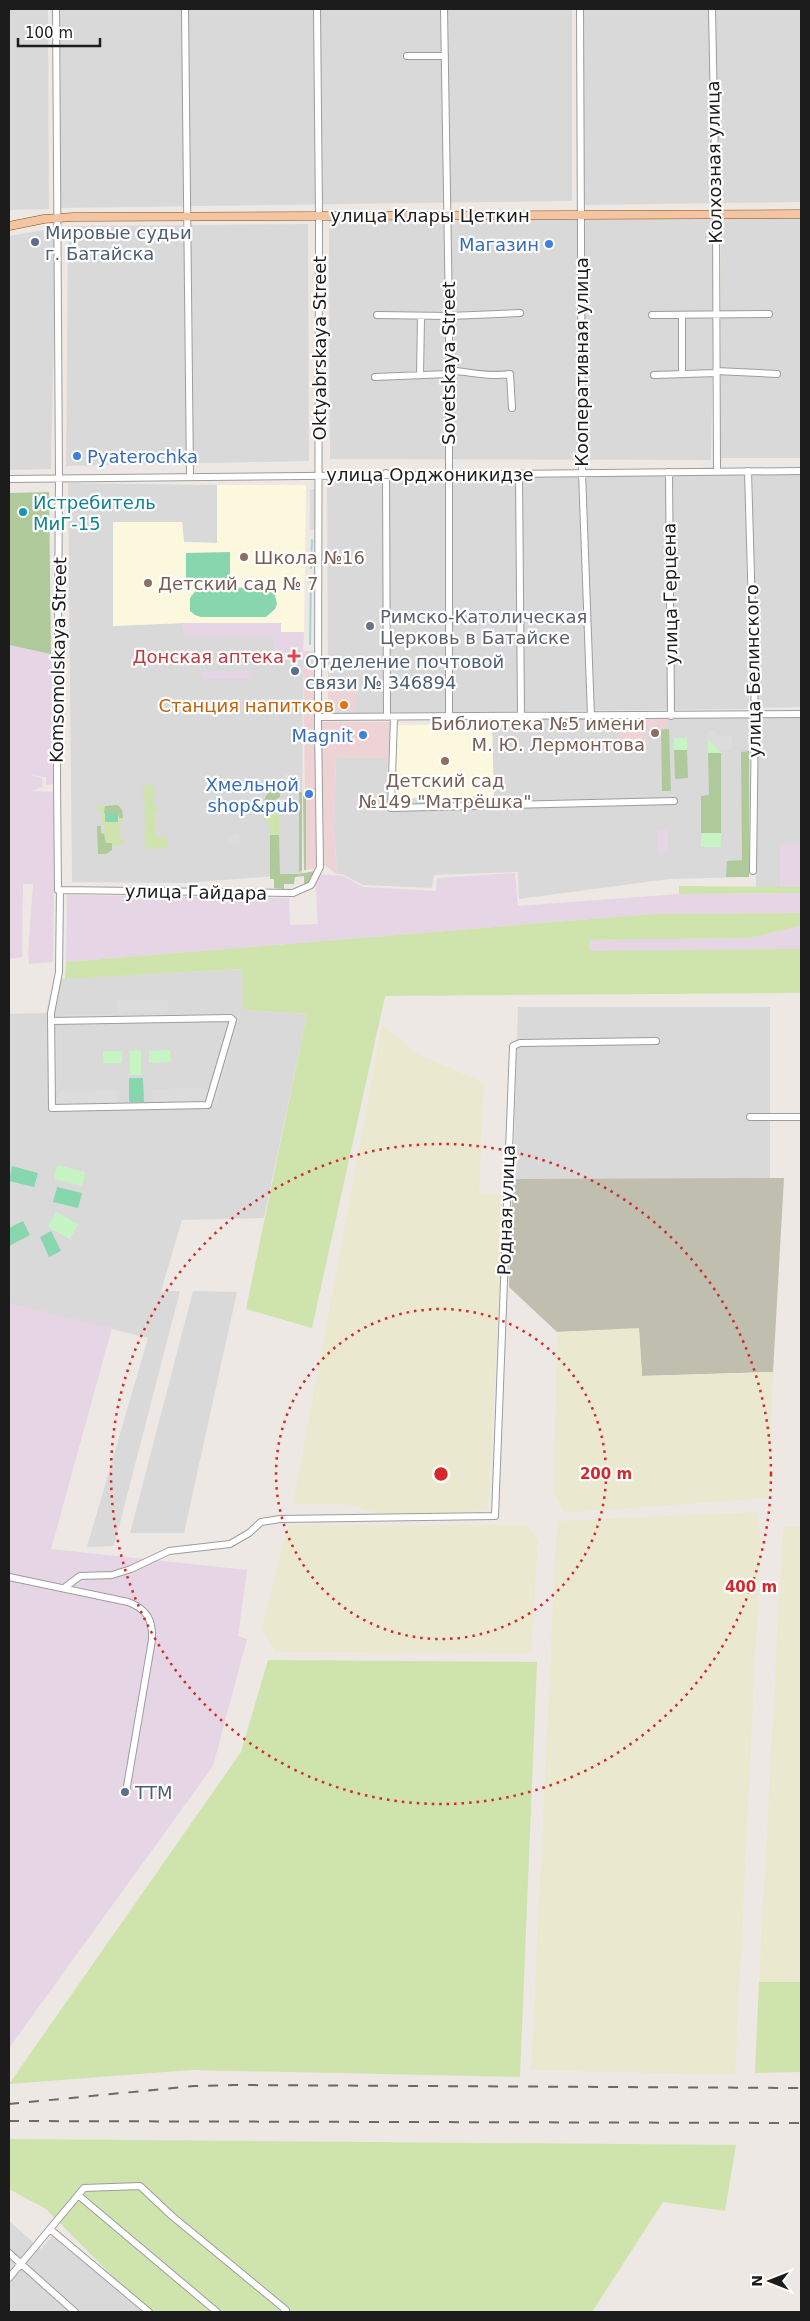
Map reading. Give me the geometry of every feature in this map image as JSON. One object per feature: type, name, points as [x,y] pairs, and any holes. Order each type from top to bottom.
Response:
[{"type":"main road","name":"улица Клары Цеткин","points":[[9,226],[58,218],[186,216],[801,214]]},
{"type":"street","name":"Komsomolskaya Street","points":[[51,1021],[231,1018],[233,1020],[208,1105],[52,1108],[51,1021],[59,972],[56,780],[59,478],[56,9]]},
{"type":"street","points":[[185,9],[190,476]]},
{"type":"street","name":"Oktyabrskaya Street","points":[[317,9],[320,867]]},
{"type":"street","name":"Sovetskaya Street","points":[[444,9],[449,316],[449,718]]},
{"type":"street","name":"Кооперативная улица","points":[[580,9],[582,472],[591,716]]},
{"type":"street","name":"Колхозная улица","points":[[712,9],[716,214],[717,471]]},
{"type":"street","points":[[407,56],[445,56]]},
{"type":"street","points":[[377,315],[449,316],[520,313]]},
{"type":"street","points":[[652,315],[769,314]]},
{"type":"street","points":[[682,315],[682,374]]},
{"type":"street","points":[[420,375],[421,316]]},
{"type":"street","points":[[375,377],[448,372],[482,372],[492,377],[510,374],[512,408]]},
{"type":"street","points":[[654,375],[716,372],[777,374]]},
{"type":"street","name":"улица Белинского","points":[[748,471],[755,715],[753,871]]},
{"type":"street","name":"улица Орджоникидзе","points":[[9,479],[319,474],[801,471]]},
{"type":"street","name":"улица Герцена","points":[[669,472],[671,716]]},
{"type":"street","points":[[519,473],[520,718]]},
{"type":"street","points":[[386,474],[391,808],[674,801]]},
{"type":"street","points":[[318,717],[520,718],[801,714]]},
{"type":"street","name":"улица Гайдара","points":[[59,890],[293,894],[311,886],[320,867]]},
{"type":"street","name":"Родная улица","points":[[64,1588],[80,1576],[112,1575],[131,1569],[169,1551],[230,1544],[250,1533],[261,1522],[290,1519],[495,1516],[513,1046],[520,1043],[656,1041]]},
{"type":"street","points":[[750,1117],[801,1117]]},
{"type":"street","points":[[9,1577],[139,1606],[146,1612],[153,1628],[126,1792]]},
{"type":"street","points":[[9,2278],[84,2188],[140,2186],[172,2216],[285,2311]]},
{"type":"street","points":[[78,2194],[217,2312]]},
{"type":"street","points":[[50,2228],[149,2312]]},
{"type":"street","points":[[9,2253],[20,2265],[75,2312]]},
{"type":"shaded area","points":[[9,9],[48,9],[49,209],[9,210]]},
{"type":"shaded area","points":[[59,9],[572,9],[572,201],[61,208]]},
{"type":"shaded area","points":[[581,9],[801,9],[801,202],[582,205]]},
{"type":"shaded area","points":[[715,216],[711,460],[330,459],[329,219]]},
{"type":"shaded area","points":[[721,218],[801,218],[801,458],[721,458]]},
{"type":"shaded area","points":[[308,224],[309,461],[66,466],[68,226]]},
{"type":"shaded area","points":[[56,228],[51,469],[9,470],[9,236]]},
{"type":"shaded area","points":[[752,469],[801,470],[801,707],[757,708]]},
{"type":"shaded area","points":[[745,470],[749,709],[356,713],[356,685],[328,685],[327,480]]},
{"type":"shaded area","points":[[68,483],[217,485],[217,543],[184,542],[182,522],[113,626],[183,623],[185,637],[273,637],[275,651],[303,651],[302,874],[185,883],[72,882]]},
{"type":"shaded area","name":"Школа №16","points":[[217,485],[306,485],[304,632],[281,632],[281,623],[183,623],[113,626],[113,522],[182,522],[184,542],[217,543]]},
{"type":"shaded area","points":[[310,489],[316,489],[316,530],[310,530]]},
{"type":"shaded area","points":[[183,623],[281,623],[281,632],[304,632],[303,651],[275,651],[273,637],[185,637]]},
{"type":"shaded area","points":[[9,645],[51,654],[53,784],[46,785],[46,777],[30,775],[42,778],[43,787],[31,791],[55,792],[53,962],[29,964],[33,884],[23,884],[22,957],[9,959]]},
{"type":"shaded area","points":[[303,651],[314,651],[316,868],[306,870]]},
{"type":"shaded area","points":[[251,671],[251,679],[203,679],[203,672]]},
{"type":"shaded area","points":[[328,685],[357,685],[356,710],[328,710]]},
{"type":"shaded area","points":[[328,710],[356,710],[356,713],[328,714]]},
{"type":"shaded area","points":[[801,716],[801,843],[780,843],[780,887],[756,887],[757,717]]},
{"type":"shaded area","points":[[667,717],[750,717],[749,877],[669,879],[519,899],[518,872],[434,875],[432,888],[363,885],[342,874],[337,874],[334,829],[336,757],[388,758],[387,799],[493,796],[492,724],[523,725],[523,728],[538,728],[538,720],[620,719],[620,743],[647,743],[648,728]]},
{"type":"shaded area","points":[[667,717],[667,728],[648,728],[648,743],[620,743],[620,726],[642,725],[642,718]]},
{"type":"shaded area","points":[[321,722],[391,722],[388,758],[336,757],[334,829],[337,874],[323,864]]},
{"type":"shaded area","name":"Детский сад №149 \"Матрёшка\"","points":[[492,724],[494,796],[397,798],[395,725]]},
{"type":"shaded area","points":[[708,730],[712,730],[718,735],[732,736],[732,750],[721,750],[721,753],[708,739]]},
{"type":"shaded area","points":[[284,774],[301,774],[301,780],[284,780]]},
{"type":"shaded area","points":[[657,829],[668,829],[668,852],[657,853]]},
{"type":"shaded area","points":[[239,834],[240,845],[228,845],[228,835]]},
{"type":"shaded area","points":[[780,843],[801,843],[801,887],[780,887]]},
{"type":"shaded area","points":[[515,873],[518,906],[679,894],[801,893],[801,913],[653,914],[66,962],[67,895],[289,898],[290,925],[318,924],[315,874],[343,876],[363,887],[436,891],[437,878]]},
{"type":"shaded area","points":[[801,926],[801,949],[589,952],[589,940],[749,938]]},
{"type":"shaded area","points":[[243,969],[244,1010],[307,1014],[264,1218],[182,1220],[161,1291],[180,1291],[114,1546],[87,1547],[148,1338],[9,1303],[9,1014],[46,1013],[55,979]]},
{"type":"shaded area","points":[[117,1000],[168,1000],[168,1011],[117,1012]]},
{"type":"shaded area","points":[[518,1007],[770,1007],[770,1179],[513,1179]]},
{"type":"shaded area","points":[[235,1013],[235,1016],[121,1018],[120,1015]]},
{"type":"shaded area","points":[[237,1014],[240,1015],[215,1106],[211,1105]]},
{"type":"shaded area","points":[[63,1015],[115,1015],[115,1018],[63,1019]]},
{"type":"shaded area","points":[[53,1031],[57,1031],[58,1091],[54,1091]]},
{"type":"shaded area","points":[[208,1088],[208,1104],[153,1105],[152,1089]]},
{"type":"shaded area","points":[[119,1090],[119,1106],[55,1107],[54,1098],[58,1098],[58,1091]]},
{"type":"shaded area","points":[[784,1178],[773,1372],[642,1376],[639,1329],[557,1332],[509,1287],[513,1179]]},
{"type":"shaded area","points":[[193,1291],[237,1292],[184,1533],[130,1533]]},
{"type":"shaded area","points":[[9,1303],[112,1328],[51,1549],[247,1570],[238,1636],[247,1639],[213,1766],[9,2048]]},
{"type":"shaded area","points":[[9,2221],[41,2249],[52,2236],[143,2312],[9,2312]]},
{"type":"green space","points":[[49,492],[51,654],[9,645],[9,493]]},
{"type":"green space","points":[[230,552],[230,578],[186,579],[186,553]]},
{"type":"green space","points":[[266,587],[275,595],[277,604],[275,609],[266,617],[201,617],[190,611],[190,598],[197,589]]},
{"type":"green space","points":[[669,729],[671,791],[662,791],[661,730]]},
{"type":"green space","points":[[674,738],[687,738],[687,750],[674,750]]},
{"type":"green space","points":[[708,739],[721,753],[708,753]]},
{"type":"green space","points":[[674,750],[687,750],[688,778],[675,779]]},
{"type":"green space","points":[[749,751],[749,877],[726,877],[727,861],[742,860],[741,752]]},
{"type":"green space","points":[[708,753],[721,753],[721,833],[701,833],[701,796],[709,795]]},
{"type":"green space","points":[[143,785],[145,785],[147,849],[145,849]]},
{"type":"green space","points":[[146,785],[153,785],[154,807],[160,807],[160,810],[155,810],[155,837],[168,837],[168,848],[148,849]]},
{"type":"green space","points":[[280,785],[280,797],[264,806],[268,793]]},
{"type":"green space","points":[[299,792],[302,792],[302,871],[299,872]]},
{"type":"green space","points":[[303,796],[306,796],[306,870],[304,870]]},
{"type":"green space","points":[[279,801],[279,835],[270,835],[270,822],[264,821],[264,810]]},
{"type":"green space","points":[[118,805],[122,810],[123,818],[119,818],[118,813],[104,813],[105,806]]},
{"type":"green space","points":[[98,806],[105,806],[105,822],[118,822],[119,818],[123,818],[123,821],[119,821],[120,839],[124,839],[124,845],[112,846],[112,843],[106,843],[104,836],[105,826],[101,826],[101,811],[96,811]]},
{"type":"green space","points":[[105,813],[118,813],[118,822],[105,822]]},
{"type":"green space","points":[[97,826],[101,826],[101,833],[104,834],[106,843],[112,843],[112,850],[106,854],[98,854]]},
{"type":"green space","points":[[701,833],[721,833],[721,847],[701,847]]},
{"type":"green space","points":[[270,835],[279,835],[280,874],[299,874],[315,871],[310,881],[304,884],[304,876],[295,877],[294,884],[284,884],[284,889],[274,888],[274,879],[270,879]]},
{"type":"green space","points":[[679,886],[801,887],[801,893],[679,894]]},
{"type":"green space","points":[[801,913],[801,926],[749,938],[589,940],[589,951],[801,949],[801,993],[385,996],[312,1328],[246,1309],[307,1014],[243,1010],[242,969],[65,979],[66,962],[653,914]]},
{"type":"green space","points":[[382,1026],[420,1055],[484,1083],[479,1194],[504,1195],[488,1508],[470,1513],[424,1518],[378,1513],[346,1504],[293,1504]]},
{"type":"green space","points":[[141,1050],[141,1075],[130,1075],[130,1051]]},
{"type":"green space","points":[[170,1050],[171,1062],[149,1063],[149,1051]]},
{"type":"green space","points":[[103,1051],[122,1051],[122,1063],[103,1063]]},
{"type":"green space","points":[[129,1078],[143,1078],[144,1102],[129,1102]]},
{"type":"green space","points":[[57,1165],[85,1172],[82,1186],[54,1179]]},
{"type":"green space","points":[[12,1166],[38,1173],[34,1187],[9,1181]]},
{"type":"green space","points":[[57,1187],[82,1193],[78,1208],[53,1202]]},
{"type":"green space","points":[[56,1212],[78,1224],[70,1239],[48,1227]]},
{"type":"green space","points":[[23,1221],[30,1235],[9,1246],[9,1228]]},
{"type":"green space","points":[[51,1231],[61,1251],[49,1257],[40,1237]]},
{"type":"green space","points":[[639,1328],[642,1376],[773,1372],[769,1498],[564,1513],[554,1493],[557,1332]]},
{"type":"green space","points":[[756,1512],[761,1537],[735,2075],[531,2070],[557,1521]]},
{"type":"green space","points":[[288,1525],[526,1525],[538,1540],[531,1653],[275,1652],[262,1628]]},
{"type":"green space","points":[[783,1527],[801,1527],[801,1982],[759,1982]]},
{"type":"green space","points":[[268,1660],[537,1662],[520,2077],[191,2070],[9,2084],[241,1752]]},
{"type":"green space","points":[[759,1982],[801,1982],[801,2072],[755,2073]]},
{"type":"green space","points":[[9,2139],[736,2145],[725,2211],[663,2202],[592,2312],[148,2312],[46,2209],[9,2189]]},
{"type":"waterway","points":[[311,568],[312,540]]},
{"type":"waterway","points":[[310,644],[311,577]]},
{"type":"railway","points":[[9,2104],[194,2086],[234,2085],[801,2088]]},
{"type":"railway","points":[[9,2121],[801,2123]]},
{"type":"place","name":"Мировые судьи г. Батайска","points":[[35,242]]},
{"type":"place","name":"Магазин","points":[[549,244]]},
{"type":"place","name":"Pyaterochka","points":[[77,456]]},
{"type":"place","name":"Истребитель МиГ-15","points":[[23,512]]},
{"type":"place","name":"Школа №16","points":[[244,557]]},
{"type":"place","name":"Детский сад № 7","points":[[148,583]]},
{"type":"place","name":"Римско-Католическая Церковь в Батайске","points":[[370,626]]},
{"type":"place","name":"Донская аптека","points":[[294,656]]},
{"type":"place","name":"Отделение почтовой связи № 346894","points":[[295,671]]},
{"type":"place","name":"Станция напитков","points":[[344,705]]},
{"type":"place","name":"Библиотека №5 имени М. Ю. Лермонтова","points":[[655,733]]},
{"type":"place","name":"Magnit","points":[[363,735]]},
{"type":"place","name":"Детский сад №149 \"Матрёшка\"","points":[[445,761]]},
{"type":"place","name":"Хмельной shop&pub","points":[[309,794]]},
{"type":"place","name":"ТТМ","points":[[125,1792]]}]
